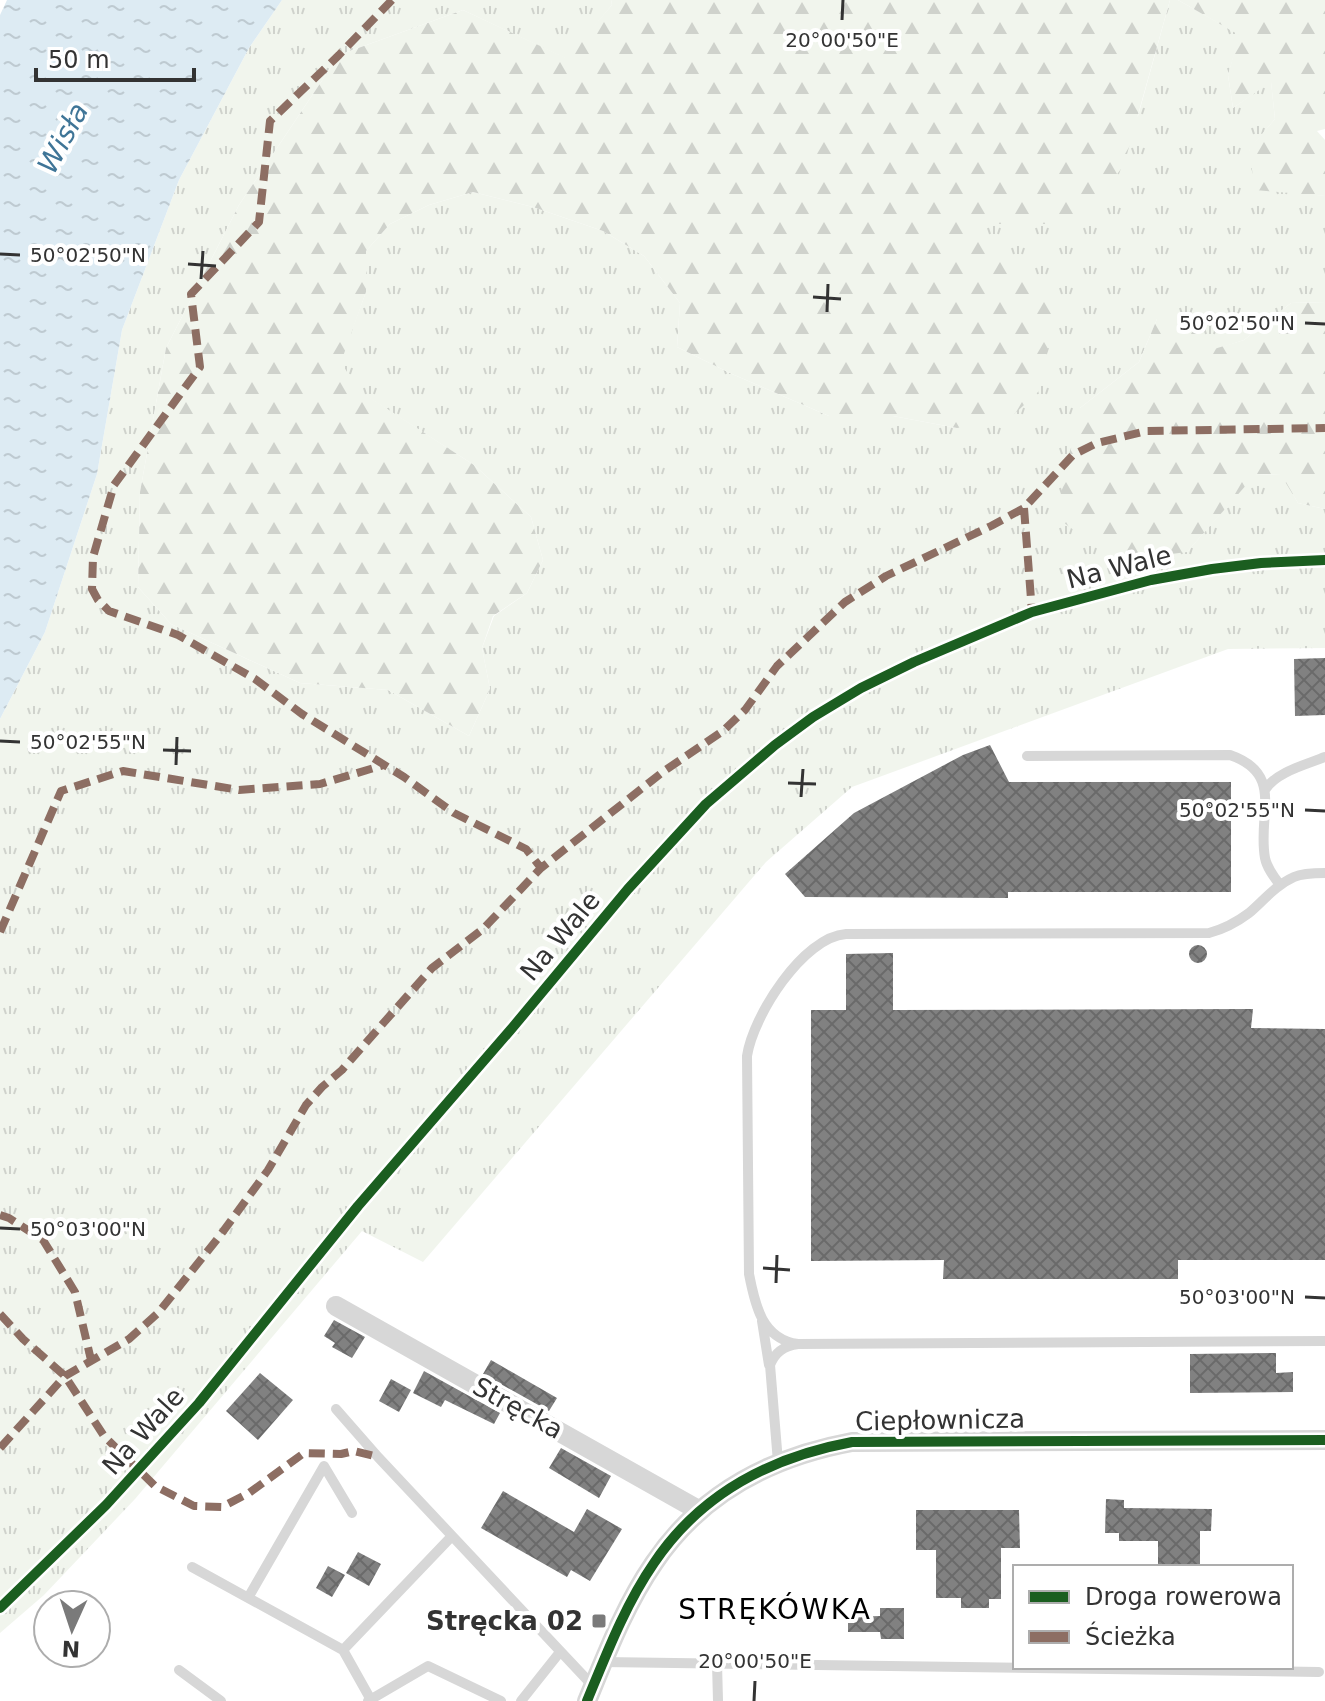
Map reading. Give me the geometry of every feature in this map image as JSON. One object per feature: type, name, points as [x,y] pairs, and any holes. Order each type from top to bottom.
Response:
[{"type":"street","name":"Stręcka","points":[[336,1306],[700,1511]]},
{"type":"street","name":"Ciepłownicza","points":[[590,1694],[636,1593],[676,1535],[721,1494],[778,1462],[817,1448],[865,1441],[1325,1440]]},
{"type":"lane","points":[[1027,756],[1230,755],[1244,760],[1262,778],[1265,790],[1265,856],[1280,885]]},
{"type":"lane","points":[[1265,790],[1276,778],[1325,757]]},
{"type":"lane","points":[[1325,873],[1293,877],[1239,919],[1209,933],[835,935],[814,947],[780,986],[767,1004],[751,1037],[747,1056],[748,1265],[761,1315],[766,1326],[779,1339],[798,1344],[1325,1341]]},
{"type":"lane","points":[[761,1315],[770,1371],[778,1462]]},
{"type":"lane","points":[[770,1371],[773,1359],[782,1349],[798,1344]]},
{"type":"lane","points":[[336,1409],[560,1652],[590,1694]]},
{"type":"lane","points":[[248,1598],[324,1466],[352,1513]]},
{"type":"lane","points":[[343,1650],[452,1536]]},
{"type":"lane","points":[[192,1567],[343,1650],[370,1700],[428,1666],[501,1701]]},
{"type":"lane","points":[[521,1701],[560,1652]]},
{"type":"lane","points":[[603,1662],[1013,1667]]},
{"type":"lane","points":[[717,1663],[718,1701]]},
{"type":"lane","points":[[1118,1669],[1319,1672]]},
{"type":"lane","points":[[179,1670],[221,1701]]},
{"type":"green space","points":[[282,0],[611,0],[612,5],[567,59],[463,10],[339,55],[239,205],[166,348],[140,492],[138,587],[171,624],[300,683],[388,690],[469,736],[490,689],[482,648],[494,616],[527,593],[543,560],[531,517],[474,465],[357,390],[340,362],[366,292],[366,251],[390,224],[429,205],[473,192],[533,207],[603,231],[644,256],[680,303],[677,347],[829,416],[893,416],[957,428],[964,223],[1138,116],[1170,0],[1178,0],[1240,35],[1228,75],[1233,108],[1271,81],[1275,119],[1249,150],[1317,195],[1325,196],[1325,302],[1291,303],[1244,340],[1204,353],[1157,319],[1139,362],[1080,408],[1187,552],[1255,474],[1282,475],[1298,503],[1325,509],[1325,648],[1228,649],[852,787],[766,862],[423,1262],[362,1231],[135,1499],[50,1589],[32,1589],[32,1605],[0,1633],[0,719],[45,632],[97,474],[122,330],[179,180],[249,48]]},
{"type":"green space","points":[[611,0],[1170,0],[1124,165],[1079,224],[965,224],[1058,299],[1038,392],[1009,419],[957,428],[893,416],[829,416],[677,347],[680,303],[644,256],[603,231],[533,207],[473,192],[429,205],[390,224],[366,251],[366,292],[341,362],[358,390],[474,465],[531,517],[543,560],[527,593],[493,616],[482,648],[490,689],[469,736],[388,690],[300,683],[171,624],[138,587],[140,492],[166,348],[239,205],[339,55],[463,10],[566,58],[612,5]]},
{"type":"green space","points":[[1178,0],[1325,0],[1325,129],[1317,131],[1325,140],[1325,196],[1255,190],[1249,149],[1275,119],[1271,82],[1233,108],[1228,75],[1239,35]]},
{"type":"green space","points":[[1325,302],[1325,509],[1298,503],[1281,475],[1256,474],[1187,552],[1116,561],[1056,517],[1080,408],[1139,362],[1157,319],[1190,318],[1204,352],[1244,340],[1291,303]]},
{"type":"water","name":"Wisła","points":[[7,0],[282,0],[249,48],[179,180],[122,330],[97,474],[45,632],[0,719],[0,15]]},
{"type":"building","points":[[1325,658],[1325,715],[1295,716],[1294,659]]},
{"type":"building","points":[[990,745],[1009,782],[1231,782],[1231,892],[1008,892],[1008,898],[805,897],[785,874],[854,813],[963,755]]},
{"type":"building","points":[[1198,945],[1207,954],[1198,963],[1189,954]]},
{"type":"building","points":[[893,953],[893,1010],[1253,1009],[1251,1028],[1325,1029],[1325,1260],[1178,1260],[1178,1279],[943,1279],[944,1260],[811,1261],[811,1010],[846,1010],[846,954]]},
{"type":"building","points":[[334,1320],[365,1337],[352,1358],[332,1347],[335,1343],[324,1336]]},
{"type":"building","points":[[1276,1353],[1276,1373],[1293,1372],[1293,1392],[1190,1393],[1190,1354]]},
{"type":"building","points":[[491,1360],[557,1398],[549,1411],[483,1374]]},
{"type":"building","points":[[424,1371],[500,1413],[494,1424],[445,1400],[441,1407],[413,1393]]},
{"type":"building","points":[[260,1373],[293,1400],[258,1440],[226,1411]]},
{"type":"building","points":[[391,1379],[411,1390],[399,1412],[379,1401]]},
{"type":"building","points":[[561,1448],[611,1476],[599,1498],[549,1468]]},
{"type":"building","points":[[503,1491],[574,1532],[587,1509],[622,1529],[590,1581],[571,1570],[567,1577],[481,1528]]},
{"type":"building","points":[[1106,1499],[1124,1500],[1124,1508],[1212,1509],[1211,1531],[1200,1531],[1200,1565],[1158,1565],[1158,1541],[1119,1541],[1119,1533],[1105,1533]]},
{"type":"building","points":[[916,1510],[1019,1510],[1020,1548],[1001,1548],[1001,1599],[989,1599],[989,1608],[961,1608],[961,1598],[936,1598],[936,1550],[916,1550]]},
{"type":"building","points":[[358,1552],[381,1564],[369,1586],[346,1573]]},
{"type":"building","points":[[328,1566],[345,1575],[332,1597],[316,1588]]},
{"type":"building","points":[[880,1608],[904,1608],[904,1639],[881,1639],[880,1632],[848,1632],[848,1617],[880,1616]]},
{"type":"marked path","points":[[392,0],[270,121],[259,222],[191,294],[200,367],[114,485],[93,557],[92,589],[109,611],[178,635],[255,679],[302,714],[404,777],[454,813],[526,849],[541,868]]},
{"type":"marked path","points":[[0,1448],[65,1376],[129,1339],[158,1313],[268,1170],[306,1105],[342,1070],[432,968],[483,929],[541,868],[664,771],[723,731],[745,710],[777,666],[845,602],[886,576],[1024,508],[1073,455],[1097,443],[1147,431],[1325,428]]},
{"type":"marked path","points":[[1024,508],[1032,612]]},
{"type":"marked path","points":[[0,932],[61,791],[123,771],[239,790],[320,784],[384,765]]},
{"type":"marked path","points":[[0,1215],[43,1240],[75,1292],[91,1360]]},
{"type":"marked path","points":[[0,1314],[65,1376],[104,1436],[155,1486],[194,1506],[222,1507],[249,1493],[304,1453],[341,1454],[354,1451],[378,1457]]},
{"type":"cycle path","name":"Na Wale","points":[[0,1608],[106,1505],[199,1403],[358,1206],[628,889],[706,804],[775,745],[861,688],[1032,612],[1151,580],[1212,569],[1325,560]]},
{"type":"cycle path","points":[[587,1701],[634,1596],[673,1538],[716,1498],[766,1468],[794,1457],[852,1442],[1325,1440]]},
{"type":"place","name":"Stręcka 02","points":[[599,1621]]},
{"type":"district","name":"STRĘKÓWKA","points":[[775,1609]]}]
